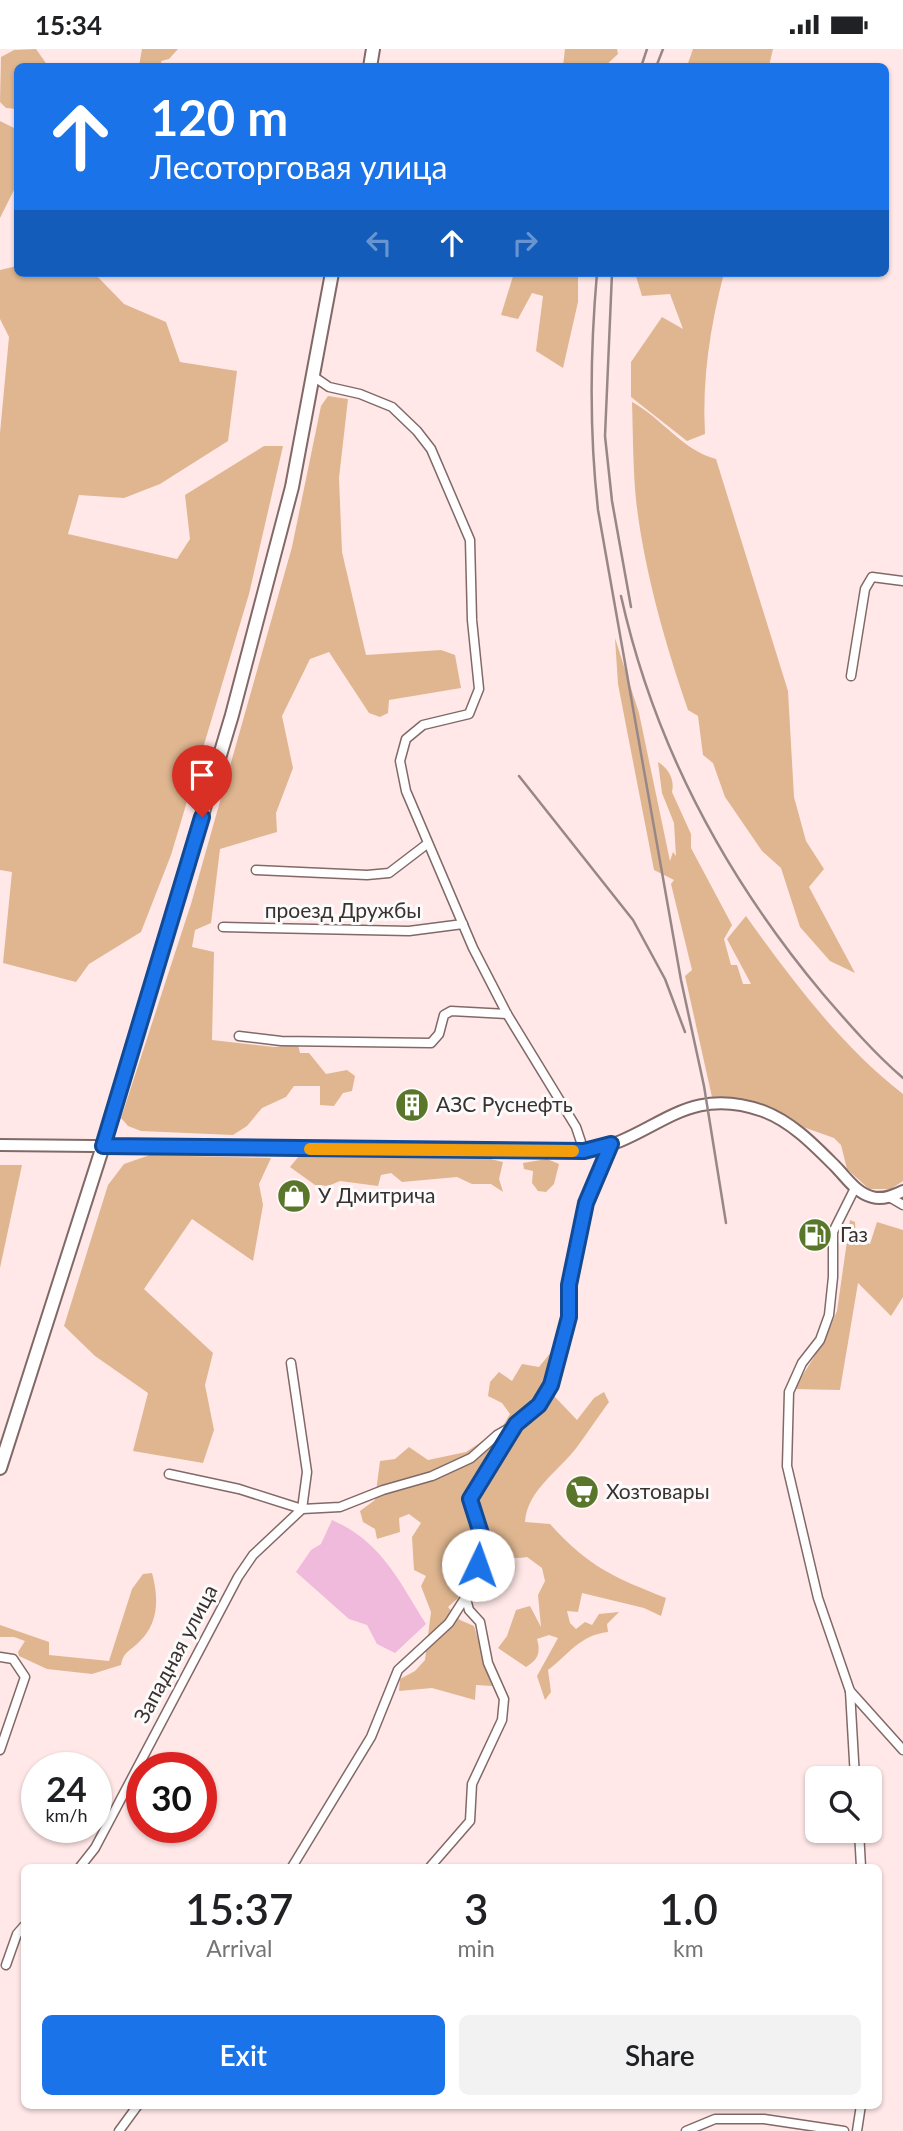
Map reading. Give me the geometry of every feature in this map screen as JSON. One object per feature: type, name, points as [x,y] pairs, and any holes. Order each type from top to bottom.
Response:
[{"type":"main road","points":[[0,1468],[103,1146],[232,715],[292,487],[331,277]]},
{"type":"main road","points":[[0,1145],[584,1151],[611,1144],[682,1110],[706,1104],[734,1104],[764,1112],[787,1123],[807,1139],[855,1188],[872,1197],[891,1198],[903,1191]]},
{"type":"street","name":"проезд Дружбы","points":[[313,376],[329,387],[360,394],[391,407],[417,431],[430,449],[464,521],[470,540],[472,620],[479,689],[469,714],[423,725],[406,739],[400,761],[407,791],[427,844],[463,924],[507,1014],[576,1127],[584,1151]]},
{"type":"street","points":[[851,676],[865,589],[872,577],[903,581]]},
{"type":"street","points":[[256,870],[368,875],[389,873],[427,844]]},
{"type":"street","name":"проезд Дружбы","points":[[223,927],[409,931],[463,924]]},
{"type":"street","points":[[239,1036],[281,1041],[431,1043],[439,1034],[444,1015],[451,1011],[507,1014]]},
{"type":"street","points":[[169,1473],[239,1489],[302,1509],[340,1507],[432,1476],[471,1458],[539,1405],[551,1385],[569,1317],[571,1275],[586,1203],[611,1144]]},
{"type":"street","points":[[854,1766],[850,1691],[818,1598],[787,1466],[786,1427],[789,1392],[802,1363],[820,1340],[829,1315],[833,1277],[833,1232],[855,1188]]},
{"type":"street","points":[[891,1198],[903,1205]]},
{"type":"street","points":[[291,1363],[307,1472],[302,1509]]},
{"type":"street","points":[[294,1864],[371,1737],[397,1670],[449,1623],[472,1587],[484,1543],[470,1499],[516,1424]]},
{"type":"street","name":"Западная улица","points":[[82,1864],[95,1848],[237,1577],[253,1555],[302,1509]]},
{"type":"street","points":[[433,1864],[470,1821],[472,1784],[492,1744],[503,1710],[504,1699],[488,1663],[480,1622],[469,1610],[465,1595]]},
{"type":"street","points":[[0,1657],[13,1659],[25,1677],[0,1750]]},
{"type":"street","points":[[850,1691],[903,1750]]},
{"type":"street","points":[[860,1843],[861,1864]]},
{"type":"street","points":[[6,1965],[21,1930]]},
{"type":"street","points":[[119,2131],[135,2109]]},
{"type":"street","points":[[858,2131],[861,2109]]},
{"type":"street","points":[[686,2131],[715,2119],[764,2119],[844,2131]]},
{"type":"shaded area","points":[[36,49],[46,63],[14,63],[14,109],[6,108],[0,102],[1,57],[14,50]]},
{"type":"shaded area","points":[[142,49],[178,49],[161,63],[140,63]]},
{"type":"shaded area","points":[[565,49],[617,49],[618,54],[608,63],[563,63]]},
{"type":"shaded area","points":[[693,49],[773,49],[770,63],[688,63]]},
{"type":"shaded area","points":[[0,121],[14,128],[14,190],[0,218]]},
{"type":"shaded area","points":[[14,267],[14,277],[98,277],[124,304],[166,322],[180,362],[237,371],[228,441],[160,484],[124,498],[79,495],[68,534],[177,559],[190,539],[185,495],[264,446],[283,446],[249,594],[171,855],[141,932],[89,964],[76,982],[3,963],[12,872],[0,870],[0,433],[9,337],[0,319],[0,270]]},
{"type":"shaded area","points":[[513,277],[578,277],[578,302],[563,368],[536,351],[543,296],[532,293],[518,319],[501,315]]},
{"type":"shaded area","points":[[636,277],[723,277],[708,353],[705,434],[687,441],[631,397],[631,362],[662,317],[683,329],[670,294],[642,296]]},
{"type":"shaded area","points":[[328,396],[348,399],[339,478],[342,552],[366,655],[441,650],[455,655],[461,688],[389,700],[388,713],[380,717],[369,713],[329,652],[310,659],[282,716],[293,768],[276,813],[277,832],[220,849],[211,923],[195,930],[192,947],[214,952],[212,1040],[274,1047],[298,1045],[300,1053],[309,1053],[326,1074],[347,1070],[355,1076],[352,1091],[343,1093],[334,1106],[320,1105],[320,1086],[294,1086],[286,1097],[262,1108],[247,1126],[233,1135],[141,1131],[128,1126],[121,1118],[191,904],[292,547],[321,406]]},
{"type":"shaded area","points":[[632,402],[693,449],[716,459],[788,691],[794,797],[806,841],[824,869],[809,887],[855,973],[830,961],[800,927],[781,868],[762,851],[725,797],[713,763],[703,755],[698,716],[688,710],[679,685],[644,553],[635,488]]},
{"type":"shaded area","points":[[615,638],[639,713],[670,861],[673,852],[676,856],[674,823],[662,793],[658,762],[670,774],[672,792],[691,834],[691,848],[732,925],[724,939],[731,965],[737,965],[743,984],[751,984],[727,939],[746,916],[818,1011],[859,1055],[903,1094],[903,1181],[891,1189],[869,1189],[847,1169],[841,1145],[834,1138],[803,1127],[767,1107],[712,1097],[685,976],[692,970],[671,884],[674,880],[654,870],[618,684]]},
{"type":"shaded area","points":[[150,1155],[271,1158],[259,1184],[263,1205],[253,1261],[192,1219],[144,1289],[213,1353],[205,1385],[214,1430],[203,1463],[133,1451],[148,1393],[95,1356],[64,1326],[108,1185],[124,1164]]},
{"type":"shaded area","points":[[299,1156],[482,1157],[503,1162],[499,1179],[503,1192],[491,1184],[472,1184],[457,1177],[402,1182],[391,1173],[381,1175],[378,1186],[340,1181],[328,1186],[315,1185],[290,1167]]},
{"type":"shaded area","points":[[547,1159],[559,1164],[554,1184],[546,1192],[538,1191],[532,1183],[533,1171],[524,1169],[523,1163]]},
{"type":"shaded area","points":[[0,1165],[22,1165],[0,1268]]},
{"type":"shaded area","points":[[850,1220],[855,1222],[856,1237],[870,1244],[877,1222],[903,1230],[903,1297],[891,1316],[858,1283],[840,1390],[794,1389],[824,1341],[837,1311]]},
{"type":"shaded area","points":[[552,1351],[553,1360],[546,1376],[555,1397],[577,1420],[594,1398],[604,1392],[609,1402],[570,1456],[538,1490],[527,1511],[525,1522],[550,1524],[590,1561],[631,1584],[666,1598],[661,1616],[644,1608],[582,1593],[578,1612],[567,1611],[570,1623],[576,1629],[585,1622],[592,1625],[599,1614],[619,1612],[607,1624],[608,1632],[582,1641],[548,1670],[551,1692],[545,1700],[537,1676],[558,1638],[549,1635],[537,1639],[538,1656],[526,1667],[498,1648],[507,1636],[516,1610],[530,1606],[541,1627],[538,1595],[545,1581],[542,1568],[527,1557],[503,1556],[493,1550],[486,1540],[474,1538],[462,1558],[458,1598],[448,1607],[460,1620],[474,1626],[492,1686],[476,1685],[475,1700],[432,1688],[399,1691],[400,1679],[415,1671],[425,1660],[431,1612],[421,1586],[426,1576],[414,1570],[412,1537],[421,1523],[409,1514],[399,1518],[400,1532],[377,1539],[375,1529],[363,1522],[360,1511],[375,1500],[380,1461],[395,1459],[409,1447],[428,1460],[466,1452],[501,1429],[510,1414],[502,1403],[488,1396],[490,1382],[499,1372],[512,1381],[522,1364],[539,1367]]},
{"type":"shaded area","points":[[332,1520],[364,1539],[376,1551],[426,1624],[395,1653],[377,1644],[367,1625],[349,1619],[296,1572],[311,1550],[321,1544]]},
{"type":"shaded area","points":[[152,1573],[156,1602],[150,1629],[125,1655],[121,1665],[92,1674],[47,1669],[19,1656],[18,1652],[25,1641],[14,1637],[0,1637],[0,1625],[49,1642],[49,1655],[109,1661],[132,1589],[143,1574]]},
{"type":"railway","points":[[642,63],[647,49]]},
{"type":"railway","points":[[658,63],[663,49]]},
{"type":"railway","points":[[597,277],[592,391],[598,510],[681,980],[704,1086],[726,1223]]},
{"type":"railway","points":[[612,277],[605,436],[612,501],[631,607]]},
{"type":"railway","points":[[621,596],[635,651],[653,704],[698,807],[725,856],[755,904],[823,994],[903,1078]]},
{"type":"railway","points":[[519,776],[633,920],[665,979],[685,1032]]},
{"type":"slow traffic","points":[[310,1149],[573,1151]]},
{"type":"place","name":"АЗС Руснефть","points":[[412,1105]]},
{"type":"place","name":"У Дмитрича","points":[[294,1196]]},
{"type":"place","name":"Газ","points":[[815,1235]]},
{"type":"place","name":"Хозтовары","points":[[582,1492]]},
{"type":"route","points":[[202,817],[103,1146],[584,1151],[611,1144],[586,1203],[569,1285],[569,1317],[551,1385],[539,1405],[516,1424],[470,1499],[484,1543],[478,1565]]}]
